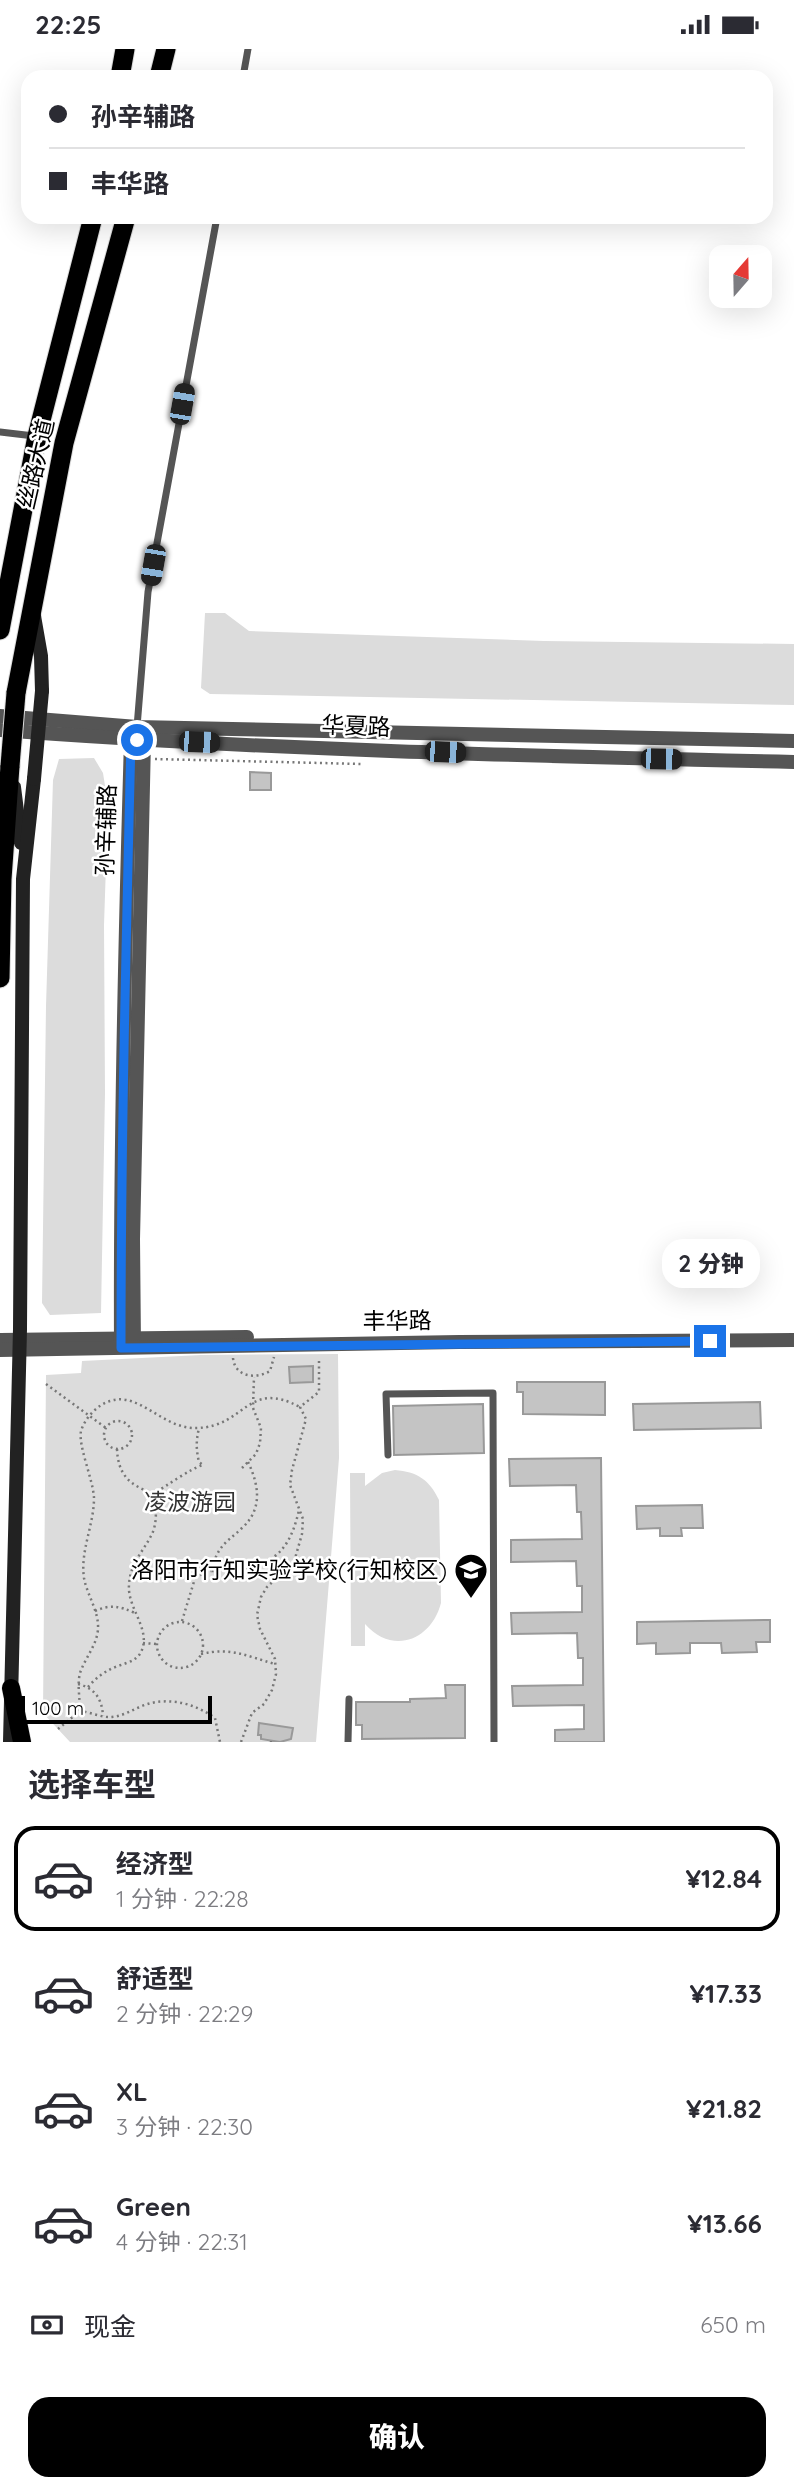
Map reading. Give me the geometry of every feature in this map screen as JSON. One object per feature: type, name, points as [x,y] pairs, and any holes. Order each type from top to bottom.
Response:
[{"type":"highway","points":[[121,70],[125,49]]},
{"type":"highway","points":[[161,70],[166,49]]},
{"type":"highway","name":"丝路大道","points":[[0,630],[37,436],[91,224]]},
{"type":"highway","name":"丝路大道","points":[[0,978],[2,879],[16,693],[31,603],[64,443],[124,224]]},
{"type":"main road","points":[[23,879],[42,691],[41,656],[31,603]]},
{"type":"main road","points":[[10,766],[19,818],[23,879],[20,1344],[10,1742]]},
{"type":"main road","points":[[11,1688],[22,1742]]},
{"type":"street","name":"华夏路","points":[[0,716],[138,736],[794,741]]},
{"type":"street","name":"华夏路","points":[[0,730],[554,756],[794,762]]},
{"type":"street","name":"孙辛辅路","points":[[127,1343],[120,1226],[138,736]]},
{"type":"street","name":"丰华路","points":[[127,1343],[794,1332]]},
{"type":"street","name":"丰华路","points":[[0,1340],[20,1344],[794,1340]]},
{"type":"street","name":"丰华路","points":[[0,1350],[20,1344]]},
{"type":"lane","points":[[244,70],[248,49]]},
{"type":"lane","points":[[138,736],[148,591],[216,224]]},
{"type":"lane","points":[[0,432],[37,436]]},
{"type":"lane","points":[[388,1455],[386,1394],[493,1393],[494,1742]]},
{"type":"lane","points":[[348,1742],[349,1699]]},
{"type":"path","points":[[233,1355],[234,1364],[240,1373],[254,1377],[270,1371],[274,1355]]},
{"type":"path","points":[[300,1407],[319,1392],[319,1355]]},
{"type":"path","points":[[242,1468],[256,1454],[260,1443],[261,1428],[253,1403],[254,1377]]},
{"type":"path","points":[[46,1384],[106,1428]]},
{"type":"path","points":[[80,1711],[78,1684],[81,1670],[98,1632],[95,1611],[83,1575],[94,1500],[81,1432],[90,1416],[101,1405],[123,1399],[136,1402],[173,1425],[199,1429],[218,1426],[253,1403],[273,1396],[300,1407],[306,1419],[290,1485],[303,1519],[302,1534],[294,1562],[267,1587],[261,1597],[257,1615],[275,1664],[276,1674],[272,1690],[264,1704],[252,1713],[241,1742]]},
{"type":"path","points":[[120,1421],[131,1429],[131,1442],[124,1448],[110,1447],[105,1439],[106,1428],[111,1423],[120,1421]]},
{"type":"path","points":[[154,1493],[194,1467],[203,1465],[198,1462],[196,1443],[199,1429]]},
{"type":"path","points":[[117,1448],[117,1463],[122,1475],[131,1484],[154,1493]]},
{"type":"path","points":[[211,1571],[218,1552],[254,1512],[258,1495],[256,1478],[248,1462]]},
{"type":"path","points":[[88,1687],[108,1671],[135,1660],[141,1652],[143,1630],[128,1587],[135,1559],[152,1535],[156,1508],[154,1493]]},
{"type":"path","points":[[183,1621],[195,1576],[211,1571],[253,1566],[275,1558],[287,1545],[299,1510]]},
{"type":"path","points":[[95,1611],[108,1606],[135,1613]]},
{"type":"path","points":[[183,1621],[201,1635],[201,1654],[195,1663],[188,1667],[173,1667],[160,1658],[156,1644],[158,1636],[168,1625],[183,1621]]},
{"type":"path","points":[[143,1643],[156,1644]]},
{"type":"path","points":[[201,1654],[228,1650],[275,1664]]},
{"type":"path","points":[[78,1684],[97,1694],[103,1716]]},
{"type":"path","points":[[80,1711],[109,1718],[161,1700],[186,1704],[215,1718],[220,1742]]},
{"type":"path","points":[[58,1729],[80,1711]]},
{"type":"green space","points":[[205,613],[225,613],[249,631],[544,641],[794,644],[794,705],[210,694],[201,688]]},
{"type":"green space","points":[[94,758],[103,773],[108,805],[104,925],[105,1093],[101,1313],[50,1315],[42,1303],[46,1006],[53,780],[59,759]]},
{"type":"green space","name":"凌波游园","points":[[338,1354],[339,1458],[316,1742],[70,1742],[43,1713],[46,1375],[81,1373],[82,1361],[201,1355]]},
{"type":"green space","points":[[395,1470],[422,1478],[439,1500],[441,1603],[429,1627],[420,1635],[398,1641],[387,1639],[365,1624],[365,1646],[351,1646],[350,1473],[365,1473],[365,1486],[382,1473]]},
{"type":"building","points":[[250,772],[271,773],[271,790],[250,790]]},
{"type":"building","points":[[313,1366],[313,1382],[290,1383],[289,1367]]},
{"type":"building","points":[[517,1382],[605,1382],[605,1415],[523,1414],[523,1392],[517,1392]]},
{"type":"building","points":[[760,1402],[761,1428],[634,1430],[633,1404]]},
{"type":"building","points":[[483,1404],[484,1453],[394,1455],[393,1406]]},
{"type":"building","points":[[601,1458],[604,1742],[555,1742],[555,1730],[584,1729],[584,1705],[513,1706],[512,1686],[583,1685],[583,1658],[578,1658],[577,1633],[512,1634],[511,1613],[582,1612],[582,1586],[577,1586],[576,1561],[511,1562],[511,1540],[582,1539],[581,1512],[577,1512],[576,1485],[510,1486],[509,1459]]},
{"type":"building","points":[[702,1505],[703,1528],[681,1528],[682,1536],[660,1536],[660,1528],[637,1529],[636,1506]]},
{"type":"building","points":[[770,1620],[770,1642],[756,1642],[757,1652],[722,1653],[721,1643],[690,1643],[690,1653],[656,1654],[656,1643],[637,1644],[637,1622]]},
{"type":"building","points":[[445,1685],[465,1685],[465,1738],[362,1739],[362,1725],[356,1725],[356,1702],[410,1702],[410,1699],[446,1698]]},
{"type":"building","points":[[259,1723],[293,1728],[291,1739],[280,1742],[261,1739],[261,1735],[258,1735]]},
{"type":"place","name":"洛阳市行知实验学校(行知校区)","points":[[471,1600]]},
{"type":"route","points":[[137,740],[144,740],[137,727],[131,740],[127,872],[120,1240],[121,1348],[710,1341]]}]
